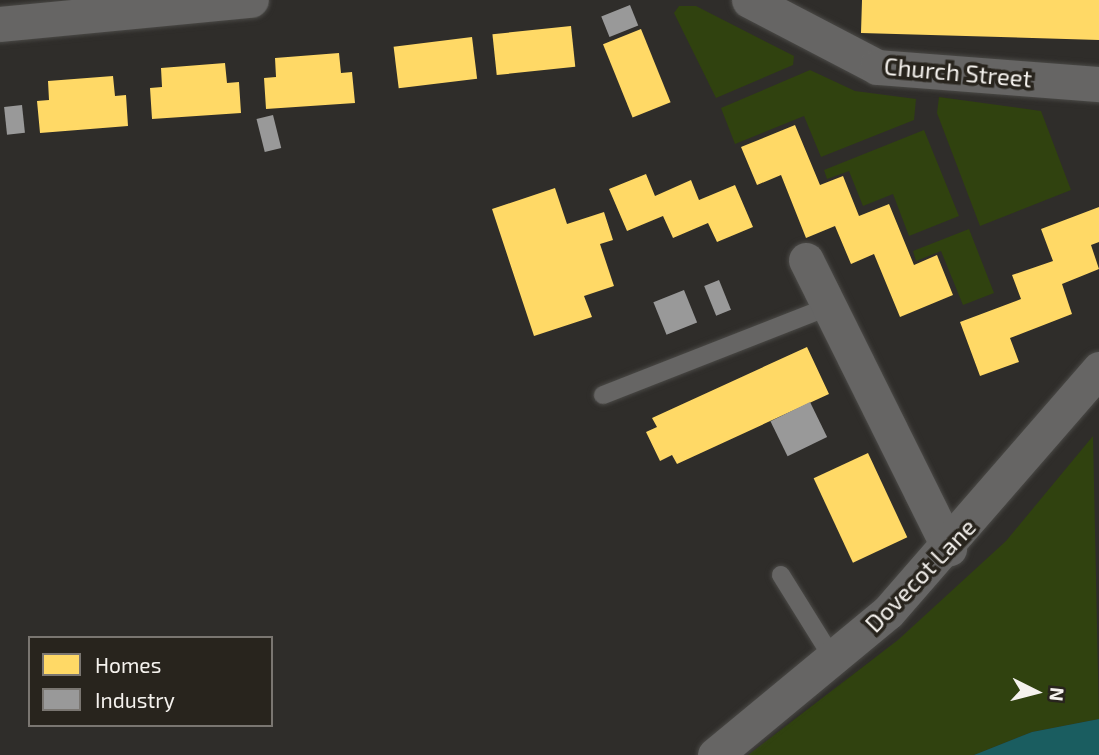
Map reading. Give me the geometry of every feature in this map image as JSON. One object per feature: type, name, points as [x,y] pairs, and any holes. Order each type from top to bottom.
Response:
[{"type":"street","points":[[0,24],[190,3],[251,0]]},
{"type":"street","name":"Church Street","points":[[749,0],[797,10],[823,44],[877,66],[1099,83]]},
{"type":"street","points":[[806,260],[827,307],[950,548]]},
{"type":"street","name":"Dovecot Lane","points":[[715,755],[834,660],[950,548],[1099,369]]},
{"type":"lane","points":[[603,395],[827,307]]},
{"type":"lane","points":[[781,575],[834,660]]},
{"type":"green space","points":[[679,6],[696,6],[794,56],[793,65],[716,98],[674,13]]},
{"type":"green space","points":[[810,70],[855,91],[916,99],[914,120],[821,157],[804,116],[735,144],[721,108]]},
{"type":"green space","points":[[939,97],[1041,111],[1071,190],[980,226],[937,113]]},
{"type":"green space","points":[[924,130],[959,216],[909,236],[893,194],[863,206],[849,171],[827,179],[824,170]]},
{"type":"green space","points":[[969,229],[994,293],[963,305],[941,251],[916,261],[913,251]]},
{"type":"green space","points":[[1093,436],[1099,719],[1032,732],[974,755],[748,755],[898,640],[1006,541]]},
{"type":"water","points":[[1099,719],[1099,755],[974,755],[1032,732]]},
{"type":"building: Homes","points":[[862,0],[1099,0],[1099,40],[861,33]]},
{"type":"building: Homes","points":[[571,26],[575,67],[497,75],[492,34]]},
{"type":"building: Homes","points":[[641,29],[671,102],[633,118],[603,44]]},
{"type":"building: Homes","points":[[472,37],[477,79],[399,88],[394,47]]},
{"type":"building: Homes","points":[[339,53],[341,73],[352,72],[355,103],[266,109],[264,78],[276,77],[275,58]]},
{"type":"building: Homes","points":[[225,63],[227,83],[239,82],[241,113],[152,119],[150,88],[162,87],[161,68]]},
{"type":"building: Homes","points":[[113,76],[115,96],[126,95],[128,126],[40,133],[37,101],[49,100],[48,81]]},
{"type":"building: Homes","points":[[795,125],[820,185],[843,176],[859,216],[889,204],[914,265],[937,255],[953,295],[900,317],[874,254],[851,264],[835,226],[806,238],[781,175],[757,185],[741,147]]},
{"type":"building: Homes","points":[[646,174],[655,196],[691,180],[699,200],[735,185],[753,227],[717,242],[708,223],[673,238],[663,216],[627,231],[609,189]]},
{"type":"building: Homes","points":[[555,188],[567,224],[604,212],[613,240],[600,244],[614,286],[584,296],[592,317],[534,336],[492,209]]},
{"type":"building: Homes","points":[[1099,207],[1099,242],[1091,245],[1099,269],[1062,284],[1072,314],[1010,338],[1019,362],[980,376],[960,322],[1021,299],[1012,275],[1053,261],[1041,229]]},
{"type":"building: Homes","points":[[807,347],[829,394],[677,464],[672,455],[660,461],[646,432],[657,427],[652,418]]},
{"type":"building: Homes","points":[[868,453],[907,537],[853,563],[814,478]]},
{"type":"building: Industry","points":[[630,5],[638,25],[609,37],[601,17]]},
{"type":"building: Industry","points":[[22,105],[25,133],[7,135],[4,107]]},
{"type":"building: Industry","points":[[273,115],[281,148],[265,152],[257,119]]},
{"type":"building: Industry","points":[[719,280],[731,310],[716,316],[704,286]]},
{"type":"building: Industry","points":[[684,290],[697,322],[667,335],[653,302]]},
{"type":"building: Industry","points":[[810,402],[827,437],[788,456],[770,421]]}]
